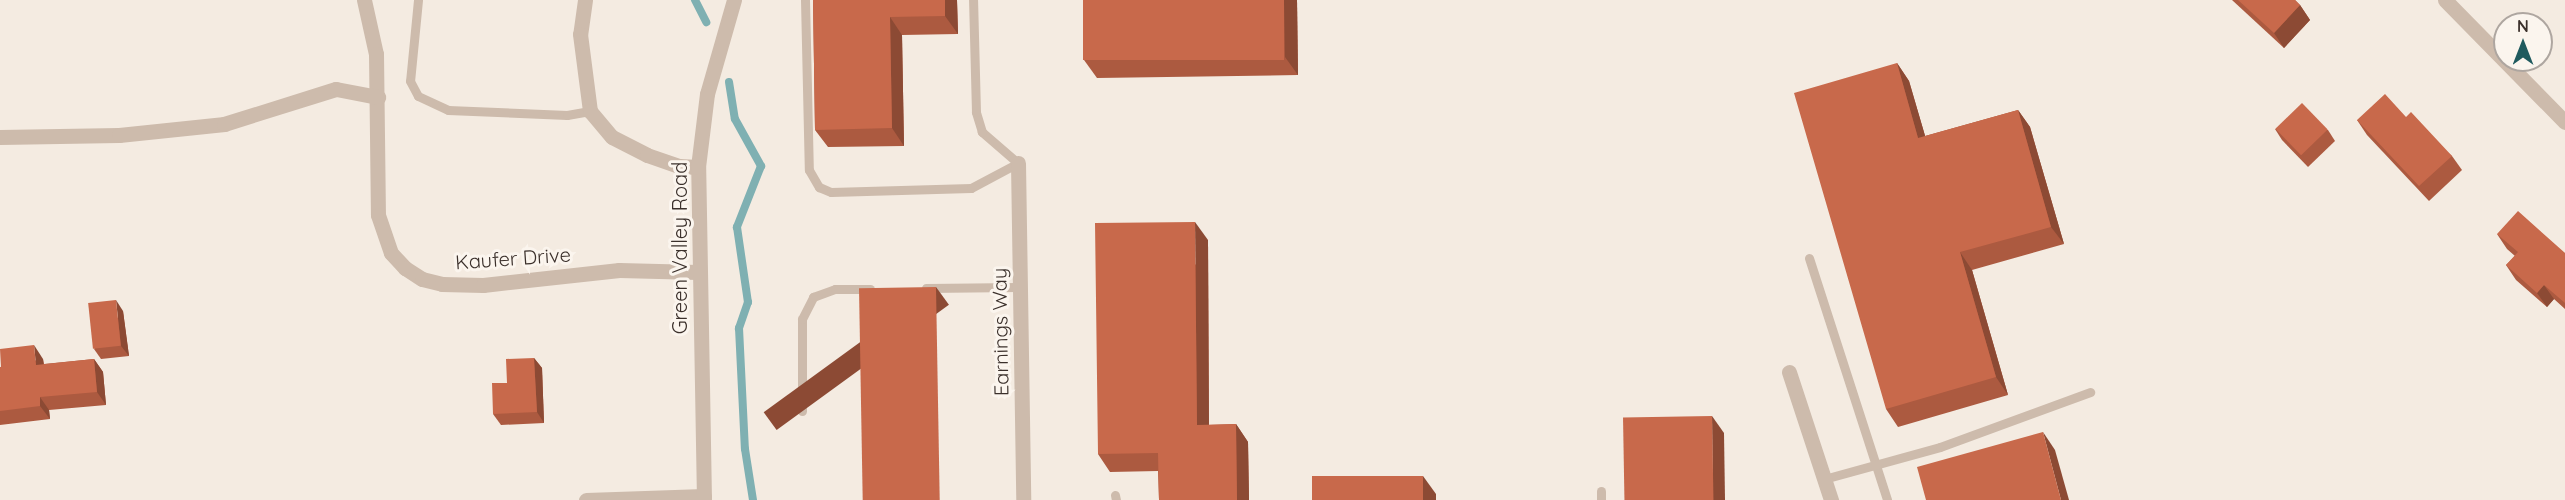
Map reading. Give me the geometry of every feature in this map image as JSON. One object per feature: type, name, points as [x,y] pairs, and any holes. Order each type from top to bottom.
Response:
[{"type":"street","name":"Kaufer Drive","points":[[364,0],[376,54],[378,215],[382,235],[391,253],[422,279],[442,284],[483,285],[619,270],[698,272]]},
{"type":"street","points":[[585,0],[580,34],[590,111],[612,137],[647,155],[679,166],[698,167]]},
{"type":"street","name":"Green Valley Road","points":[[704,498],[698,272],[698,167],[707,94],[734,0]]},
{"type":"street","points":[[2445,0],[2565,122]]},
{"type":"street","points":[[0,138],[118,135],[224,124],[336,89],[378,97]]},
{"type":"street","name":"Earnings Way","points":[[1018,163],[1023,500]]},
{"type":"street","points":[[1789,372],[1831,500]]},
{"type":"street","points":[[586,500],[704,498]]},
{"type":"lane","points":[[418,0],[410,81],[418,96],[447,110],[567,115],[590,111]]},
{"type":"lane","points":[[805,0],[809,170],[819,187],[831,192],[971,188],[1018,163],[982,132],[976,112],[973,0]]},
{"type":"lane","points":[[1809,258],[1887,500]]},
{"type":"lane","points":[[916,288],[1020,287]]},
{"type":"lane","points":[[802,411],[802,319],[813,297],[835,289],[881,289]]},
{"type":"lane","points":[[1824,479],[1940,447],[2090,392]]},
{"type":"building","points":[[813,0],[945,0],[945,16],[890,17],[892,128],[815,130]]},
{"type":"building","points":[[1083,0],[1284,0],[1284,60],[1083,60]]},
{"type":"building","points":[[2238,0],[2295,0],[2300,5],[2274,33]]},
{"type":"building","points":[[1897,63],[1918,138],[2018,110],[2051,227],[1960,252],[1996,377],[1886,409],[1794,93]]},
{"type":"building","points":[[2385,94],[2406,117],[2411,112],[2452,156],[2419,186],[2357,120]]},
{"type":"building","points":[[2302,103],[2328,130],[2301,155],[2275,129]]},
{"type":"building","points":[[2518,211],[2565,253],[2565,303],[2544,285],[2537,293],[2506,265],[2518,252],[2497,234]]},
{"type":"building","points":[[1195,222],[1197,425],[1236,424],[1237,500],[1159,500],[1158,453],[1098,454],[1095,223]]},
{"type":"building","points":[[936,287],[940,500],[863,500],[859,288]]},
{"type":"building","points":[[116,300],[121,346],[93,349],[88,303]]},
{"type":"building","points":[[34,345],[36,365],[94,359],[97,392],[40,397],[40,406],[0,411],[0,349]]},
{"type":"building","points":[[534,358],[537,412],[493,414],[492,383],[507,383],[506,359]]},
{"type":"building","points":[[1712,416],[1713,500],[1624,500],[1623,418]]},
{"type":"building","points":[[2043,432],[2061,500],[1926,500],[1917,467]]},
{"type":"building","points":[[1312,476],[1423,476],[1423,500],[1312,500]]},
{"type":"waterway","points":[[695,0],[706,22]]},
{"type":"waterway","points":[[729,82],[735,119],[761,166],[737,227],[748,302],[739,328],[745,449],[753,500]]}]
